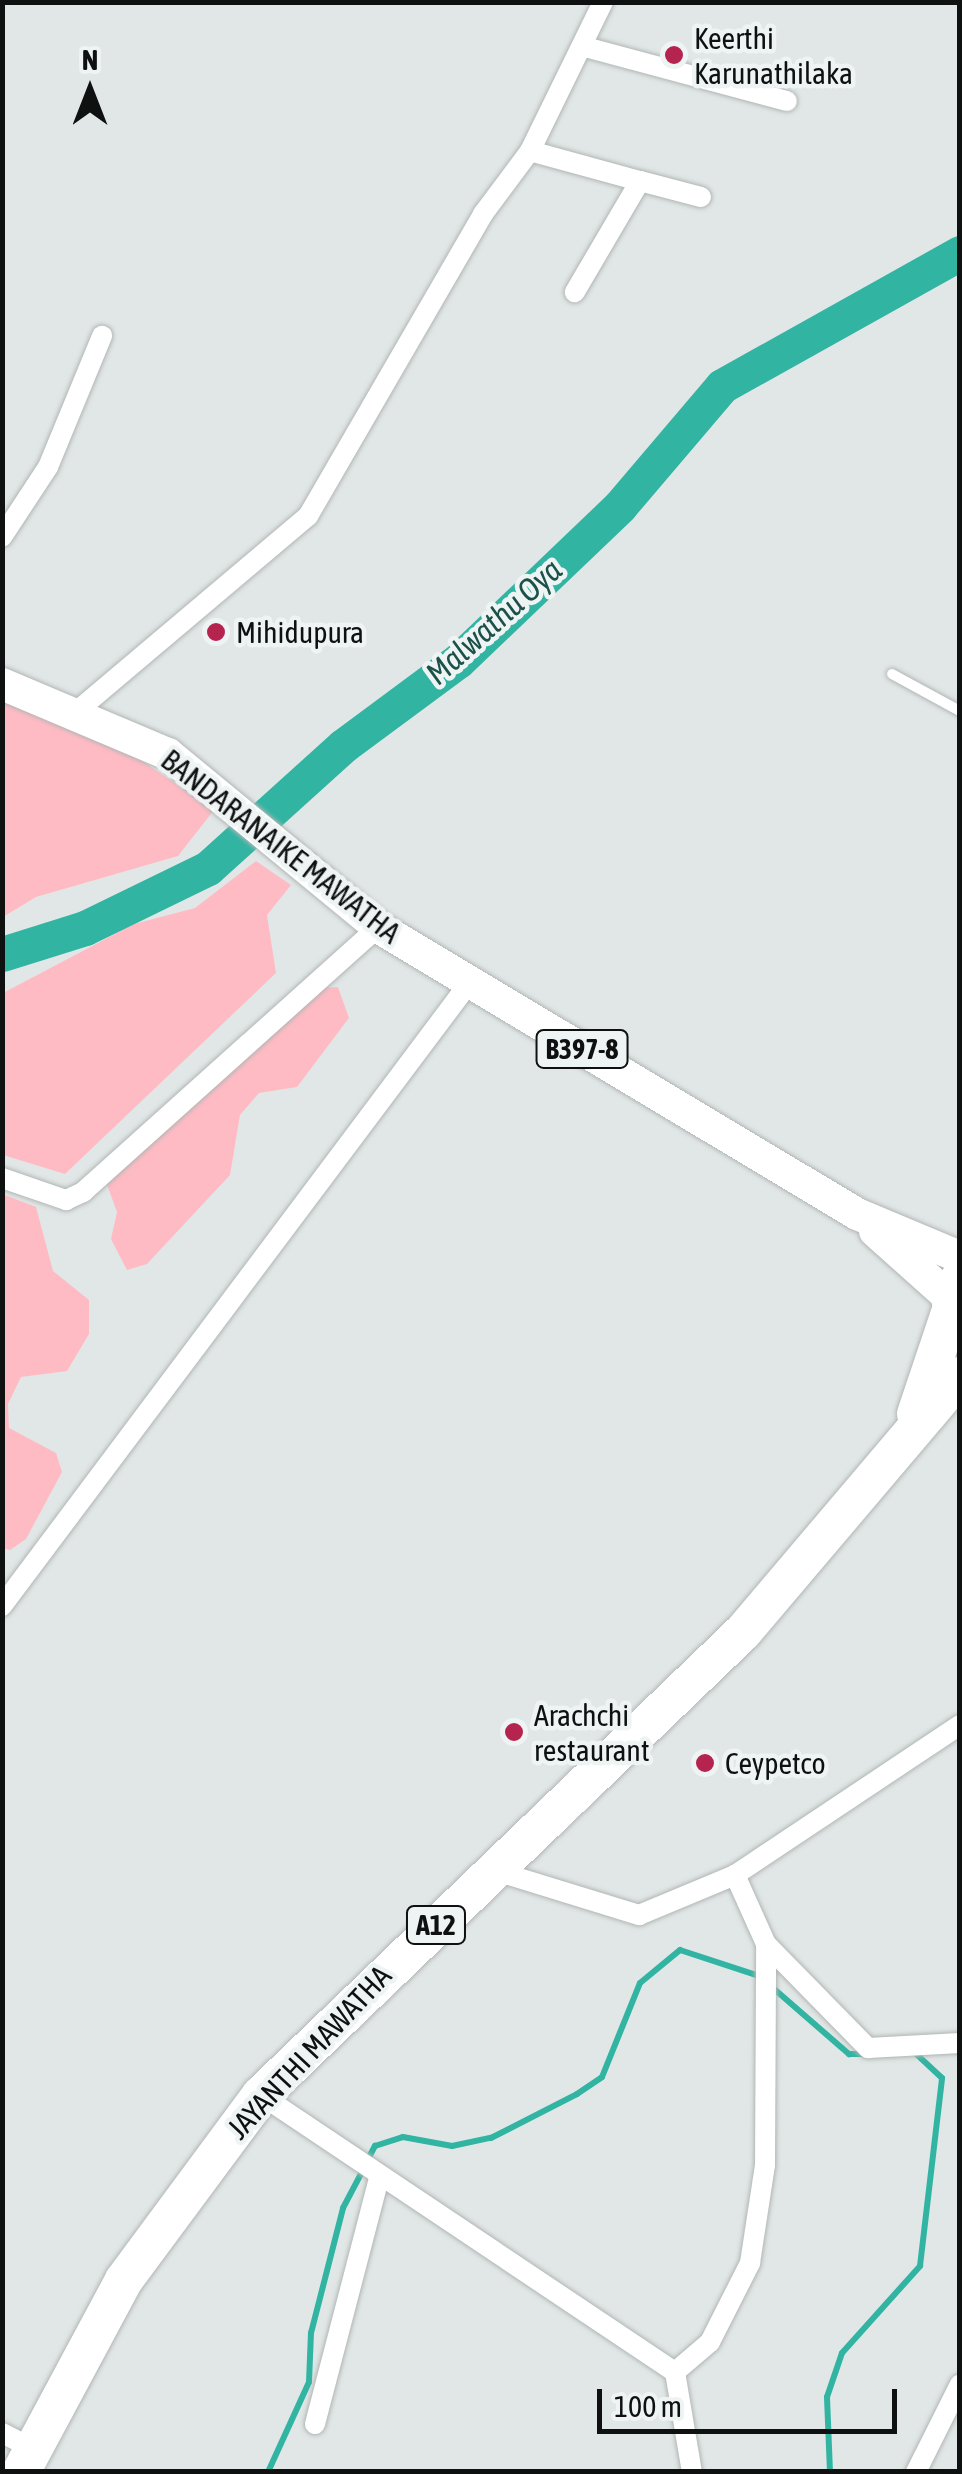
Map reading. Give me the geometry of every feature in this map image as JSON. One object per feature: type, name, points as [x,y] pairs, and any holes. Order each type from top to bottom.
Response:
[{"type":"highway","name":"JAYANTHI MAWATHA","points":[[912,1426],[954,1306]]},
{"type":"highway","name":"JAYANTHI MAWATHA","points":[[19,2451],[143,2251],[261,2095],[743,1632],[912,1426],[960,1376]]},
{"type":"main road","name":"BANDARANAIKE MAWATHA","points":[[2,684],[76,712],[204,779],[310,876],[378,926],[857,1214],[960,1257]]},
{"type":"main road","name":"BANDARANAIKE MAWATHA","points":[[857,1214],[954,1306]]},
{"type":"street","points":[[76,712],[308,516],[483,214],[530,151],[585,47],[603,2]]},
{"type":"street","points":[[585,47],[787,101]]},
{"type":"street","points":[[530,151],[701,197]]},
{"type":"street","points":[[575,292],[640,180]]},
{"type":"street","points":[[2,537],[48,468],[102,336]]},
{"type":"street","points":[[2,1178],[66,1200],[83,1192],[378,926]]},
{"type":"street","points":[[2,1606],[470,983]]},
{"type":"street","points":[[496,1871],[639,1916],[736,1875],[960,1725]]},
{"type":"street","points":[[736,1875],[766,1944],[868,2048],[960,2043]]},
{"type":"street","points":[[675,2372],[710,2342],[750,2263],[765,2166],[766,1944]]},
{"type":"street","points":[[261,2095],[375,2175],[675,2372],[692,2472]]},
{"type":"street","points":[[315,2424],[375,2175]]},
{"type":"street","points":[[916,2472],[960,2384]]},
{"type":"lane","points":[[892,674],[960,711]]},
{"type":"shaded area","points":[[2,694],[113,741],[214,810],[178,856],[36,897],[3,917]]},
{"type":"shaded area","points":[[256,861],[291,885],[267,915],[276,973],[65,1174],[3,1155],[3,993],[134,924],[195,908]]},
{"type":"shaded area","points":[[338,987],[349,1018],[297,1087],[259,1093],[240,1115],[230,1175],[147,1264],[127,1270],[111,1239],[117,1212],[105,1179],[323,988]]},
{"type":"shaded area","points":[[2,1194],[36,1207],[53,1271],[89,1300],[89,1334],[67,1371],[21,1377],[8,1404],[9,1428],[56,1453],[62,1472],[26,1539],[10,1550],[2,1548]]},
{"type":"waterway","name":"Malwathu Oya","points":[[2,954],[85,928],[208,868],[343,746],[458,661],[620,506],[722,386],[960,253]]},
{"type":"waterway","points":[[368,2159],[375,2146],[403,2137],[452,2146],[491,2138],[577,2094],[602,2077],[640,1983],[680,1950],[759,1976]]},
{"type":"waterway","points":[[773,1988],[849,2054],[865,2054]]},
{"type":"waterway","points":[[830,2472],[827,2397],[842,2353],[920,2266],[942,2078],[916,2054]]},
{"type":"waterway","points":[[268,2472],[309,2382],[311,2333],[343,2208],[363,2170]]},
{"type":"place","name":"Keerthi Karunathilaka","points":[[674,55]]},
{"type":"place","name":"Mihidupura","points":[[216,632]]},
{"type":"place","name":"Arachchi restaurant","points":[[514,1732]]},
{"type":"place","name":"Ceypetco","points":[[705,1763]]}]
